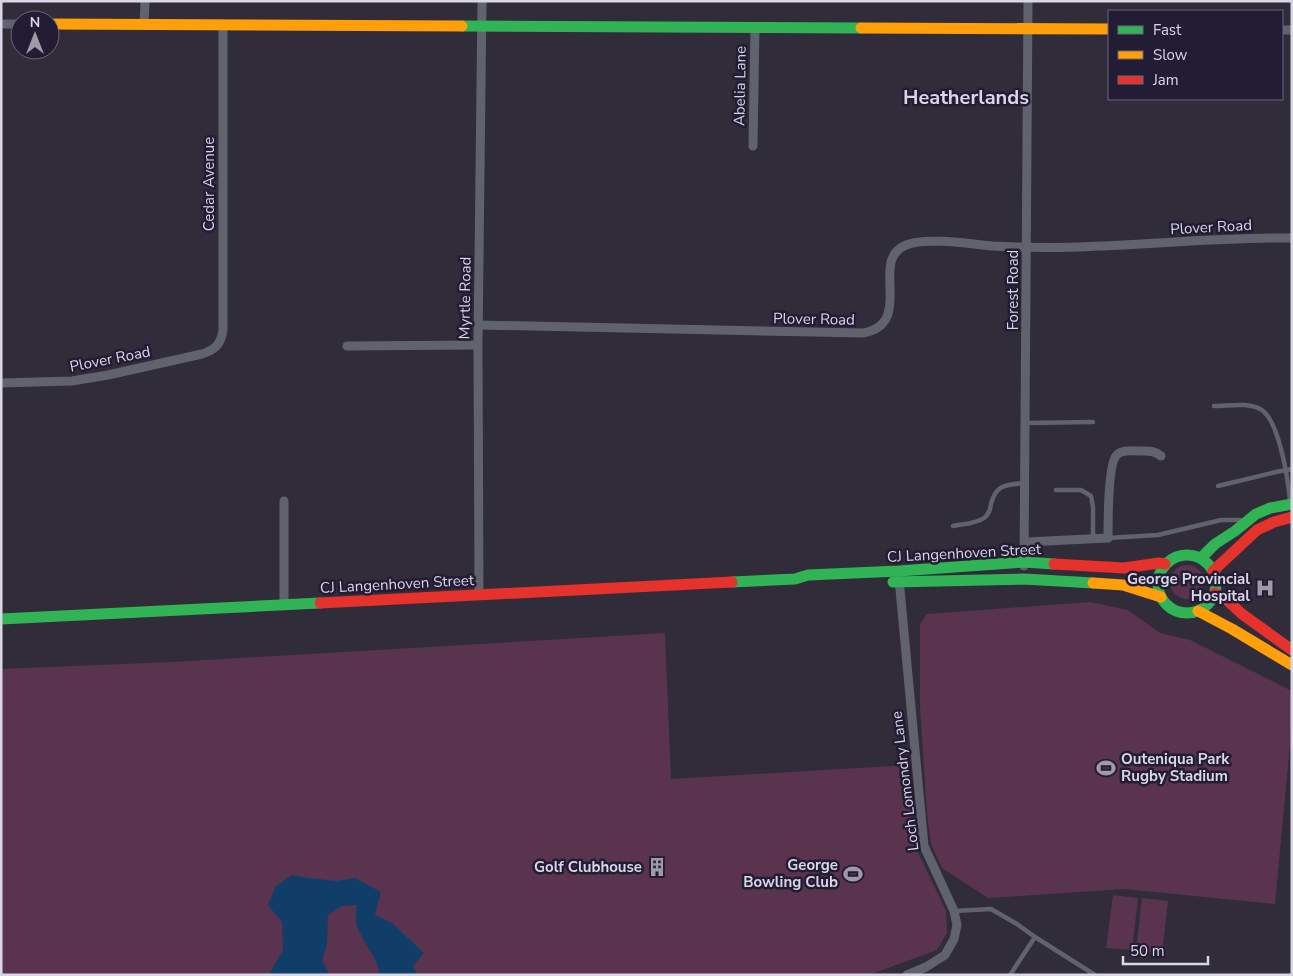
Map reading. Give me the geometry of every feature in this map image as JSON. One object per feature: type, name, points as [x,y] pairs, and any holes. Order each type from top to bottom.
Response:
[{"type":"main road","points":[[60,24],[1108,29]]},
{"type":"main road","points":[[1201,558],[1215,544],[1256,514],[1291,504]]},
{"type":"main road","points":[[1213,571],[1257,530],[1274,522],[1292,517]]},
{"type":"main road","points":[[1190,555],[1201,558],[1210,566],[1216,580],[1215,593],[1208,604],[1198,611],[1188,613],[1177,611],[1167,606],[1158,589],[1160,572],[1165,564],[1179,556],[1190,555]]},
{"type":"main road","name":"CJ Langenhoven Street","points":[[1,619],[794,579],[802,582],[842,584],[1024,562],[1124,568],[1159,562],[1165,564]]},
{"type":"main road","name":"CJ Langenhoven Street","points":[[899,577],[1024,578],[1117,584],[1161,597]]},
{"type":"main road","points":[[1215,593],[1292,650]]},
{"type":"main road","points":[[1198,611],[1232,628],[1292,665]]},
{"type":"street","points":[[144,1],[144,25]]},
{"type":"street","name":"Myrtle Road","points":[[479,595],[478,345],[482,1]]},
{"type":"street","name":"Forest Road","points":[[1024,578],[1026,542],[1028,1]]},
{"type":"street","name":"Cedar Avenue","points":[[220,343],[223,330],[223,24]]},
{"type":"street","name":"Abelia Lane","points":[[753,146],[755,27]]},
{"type":"street","name":"Plover Road","points":[[479,325],[863,333],[877,329],[888,316],[890,308],[891,264],[894,257],[904,246],[924,242],[1026,248],[1292,238]]},
{"type":"street","name":"Plover Road","points":[[1,383],[62,382],[91,378],[202,354],[215,348],[220,343]]},
{"type":"street","points":[[346,346],[478,345]]},
{"type":"street","points":[[1026,542],[1108,538],[1109,488],[1115,458],[1120,452],[1125,451],[1154,452],[1161,456]]},
{"type":"street","points":[[284,501],[284,605]]},
{"type":"street","name":"Loch Lomondry Lane","points":[[899,577],[923,840],[931,864],[954,910],[956,932],[945,955],[926,967],[907,975]]},
{"type":"lane","points":[[1214,406],[1250,406],[1266,412],[1289,470],[1291,504]]},
{"type":"lane","points":[[1026,423],[1093,422]]},
{"type":"lane","points":[[1218,486],[1289,470]]},
{"type":"lane","points":[[953,526],[980,520],[985,517],[990,510],[993,497],[1000,488],[1007,485],[1026,483]]},
{"type":"lane","points":[[1056,490],[1080,490],[1091,496],[1093,538]]},
{"type":"lane","points":[[1108,538],[1158,535],[1225,520],[1246,521]]},
{"type":"lane","points":[[954,910],[991,909],[1095,975]]},
{"type":"lane","points":[[1010,975],[1035,937]]},
{"type":"shaded area","points":[[1187,565],[1199,570],[1204,582],[1199,594],[1187,599],[1175,594],[1170,582],[1175,570]]},
{"type":"shaded area","name":"Outeniqua Park Rugby Stadium","points":[[1090,602],[1128,610],[1160,633],[1190,640],[1292,691],[1292,723],[1275,904],[1124,889],[988,898],[942,868],[931,844],[927,813],[920,706],[920,624],[927,614]]},
{"type":"shaded area","points":[[665,633],[671,779],[909,765],[912,840],[946,911],[947,933],[937,950],[869,975],[1,975],[1,669],[173,662]]},
{"type":"shaded area","points":[[1113,895],[1138,898],[1132,950],[1106,948]]},
{"type":"shaded area","points":[[1142,898],[1168,901],[1162,954],[1136,951]]},
{"type":"water","points":[[292,875],[336,881],[355,878],[381,892],[375,915],[392,923],[424,953],[413,966],[418,975],[379,975],[376,962],[358,928],[356,919],[357,905],[342,906],[328,915],[327,944],[322,961],[330,975],[269,975],[283,950],[282,922],[268,905],[276,886]]},
{"type":"traffic: fast","points":[[462,26],[861,28]]},
{"type":"traffic: fast","points":[[1201,558],[1215,544],[1256,514],[1270,508],[1292,504]]},
{"type":"traffic: fast","points":[[1181,555],[1193,555],[1208,563],[1216,578],[1216,584],[1216,590],[1208,605],[1193,613],[1181,613],[1166,605],[1158,590],[1158,578],[1166,563],[1181,555]]},
{"type":"traffic: fast","points":[[732,582],[795,579],[808,575],[1024,562],[1054,564]]},
{"type":"traffic: fast","points":[[893,582],[1024,579],[1093,583]]},
{"type":"traffic: fast","points":[[1,619],[320,603]]},
{"type":"traffic: slow","points":[[60,24],[462,26]]},
{"type":"traffic: slow","points":[[861,28],[1108,29]]},
{"type":"traffic: slow","points":[[1093,583],[1123,585],[1161,597]]},
{"type":"traffic: slow","points":[[1198,611],[1292,665]]},
{"type":"traffic: jam","points":[[1213,571],[1257,530],[1274,522],[1292,517]]},
{"type":"traffic: jam","points":[[1054,564],[1124,568],[1159,563],[1165,564]]},
{"type":"traffic: jam","points":[[320,603],[732,582]]},
{"type":"traffic: jam","points":[[1215,593],[1292,650]]},
{"type":"place","name":"George Provincial Hospital","points":[[1265,588]]},
{"type":"place","name":"Outeniqua Park Rugby Stadium","points":[[1106,768]]},
{"type":"place","name":"Golf Clubhouse","points":[[657,867]]},
{"type":"place","name":"George Bowling Club","points":[[853,874]]},
{"type":"district","name":"Heatherlands","points":[[966,97]]}]
